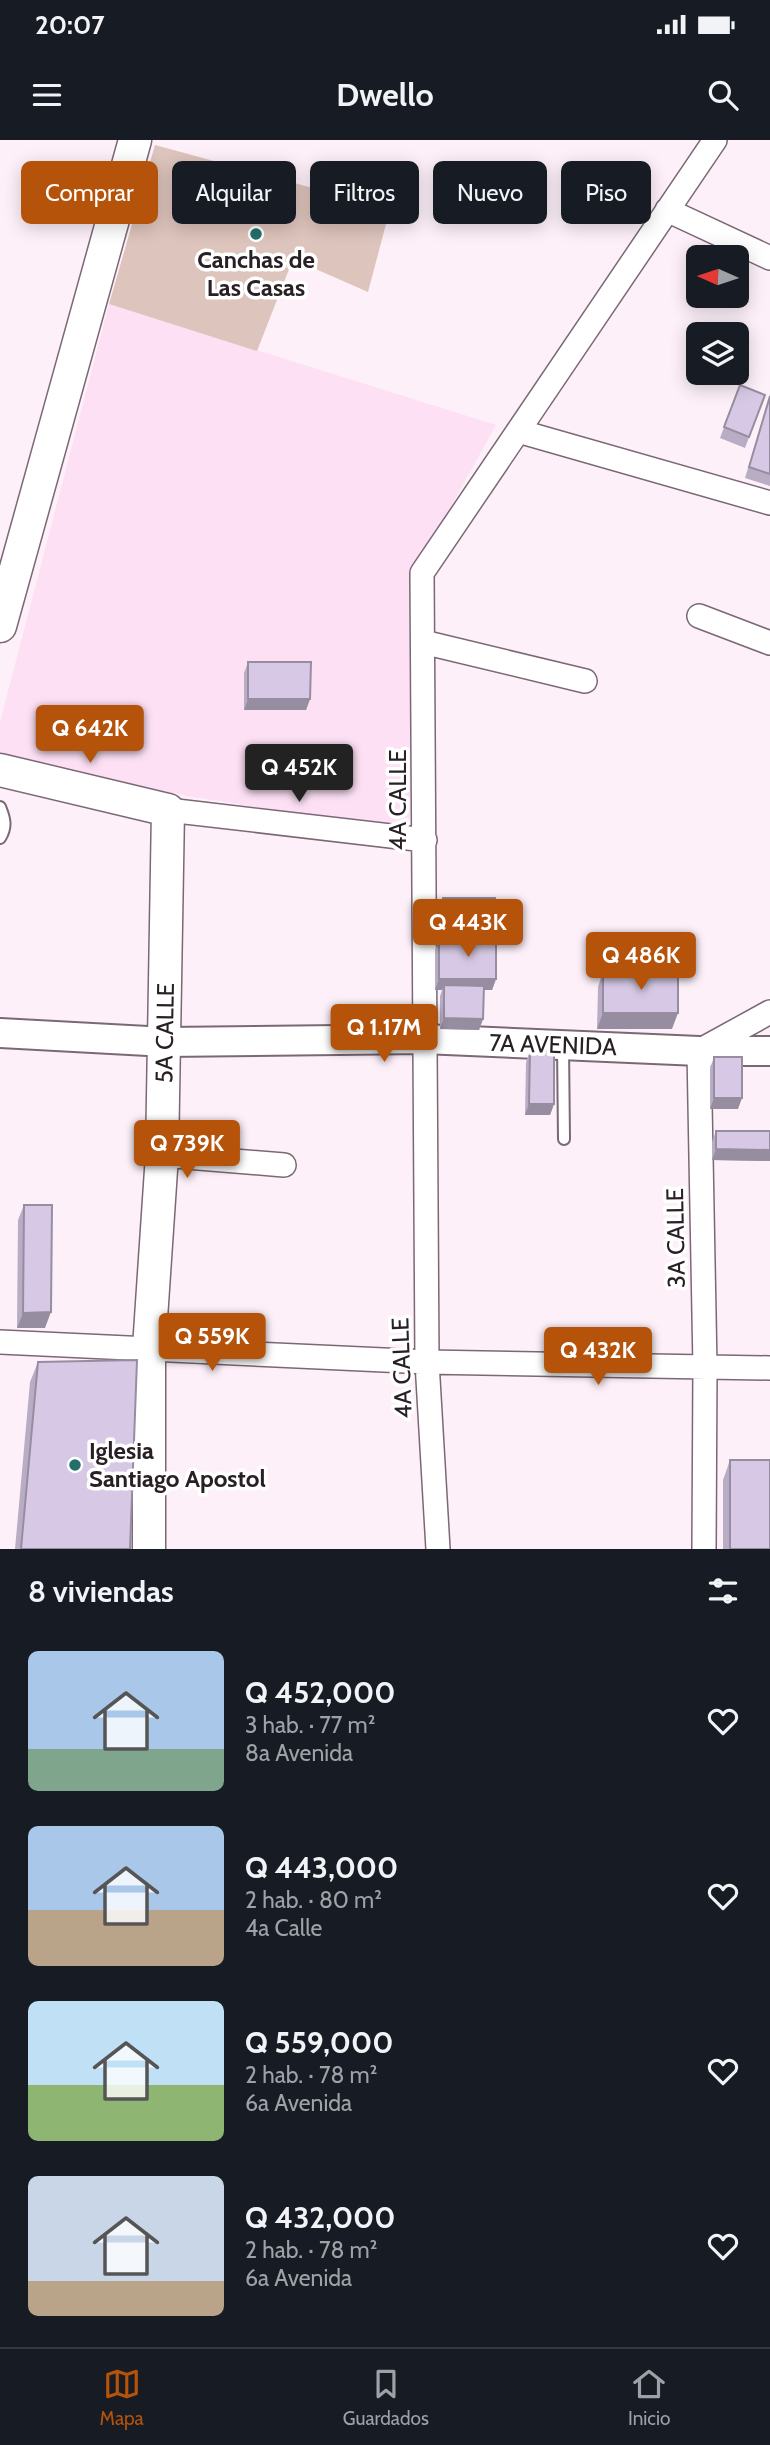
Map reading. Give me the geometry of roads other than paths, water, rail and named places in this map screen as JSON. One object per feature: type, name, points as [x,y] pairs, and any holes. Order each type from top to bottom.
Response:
[{"type":"main road","points":[[0,626],[135,140]]},
{"type":"main road","points":[[0,770],[167,810]]},
{"type":"main road","name":"5A CALLE","points":[[149,1549],[149,1348],[162,1155],[166,1042],[167,810]]},
{"type":"street","name":"4A CALLE","points":[[438,1549],[427,1362],[422,573],[715,140]]},
{"type":"street","points":[[667,210],[770,258]]},
{"type":"street","points":[[518,431],[770,503]]},
{"type":"street","points":[[699,616],[770,643]]},
{"type":"street","points":[[423,642],[585,681]]},
{"type":"street","points":[[167,810],[425,840]]},
{"type":"street","points":[[699,1051],[770,1012]]},
{"type":"street","name":"7A AVENIDA","points":[[0,1033],[166,1042],[423,1040],[699,1051],[770,1051]]},
{"type":"street","name":"3A CALLE","points":[[699,1051],[705,1367],[704,1549]]},
{"type":"street","points":[[162,1155],[284,1166]]},
{"type":"street","points":[[0,1342],[427,1362],[770,1368]]},
{"type":"lane","points":[[0,807],[5,818],[4,831],[0,838]]},
{"type":"lane","points":[[563,1046],[564,1139]]},
{"type":"place","name":"Canchas de Las Casas","points":[[256,234]]},
{"type":"place","name":"Iglesia Santiago Apostol","points":[[75,1465]]}]
